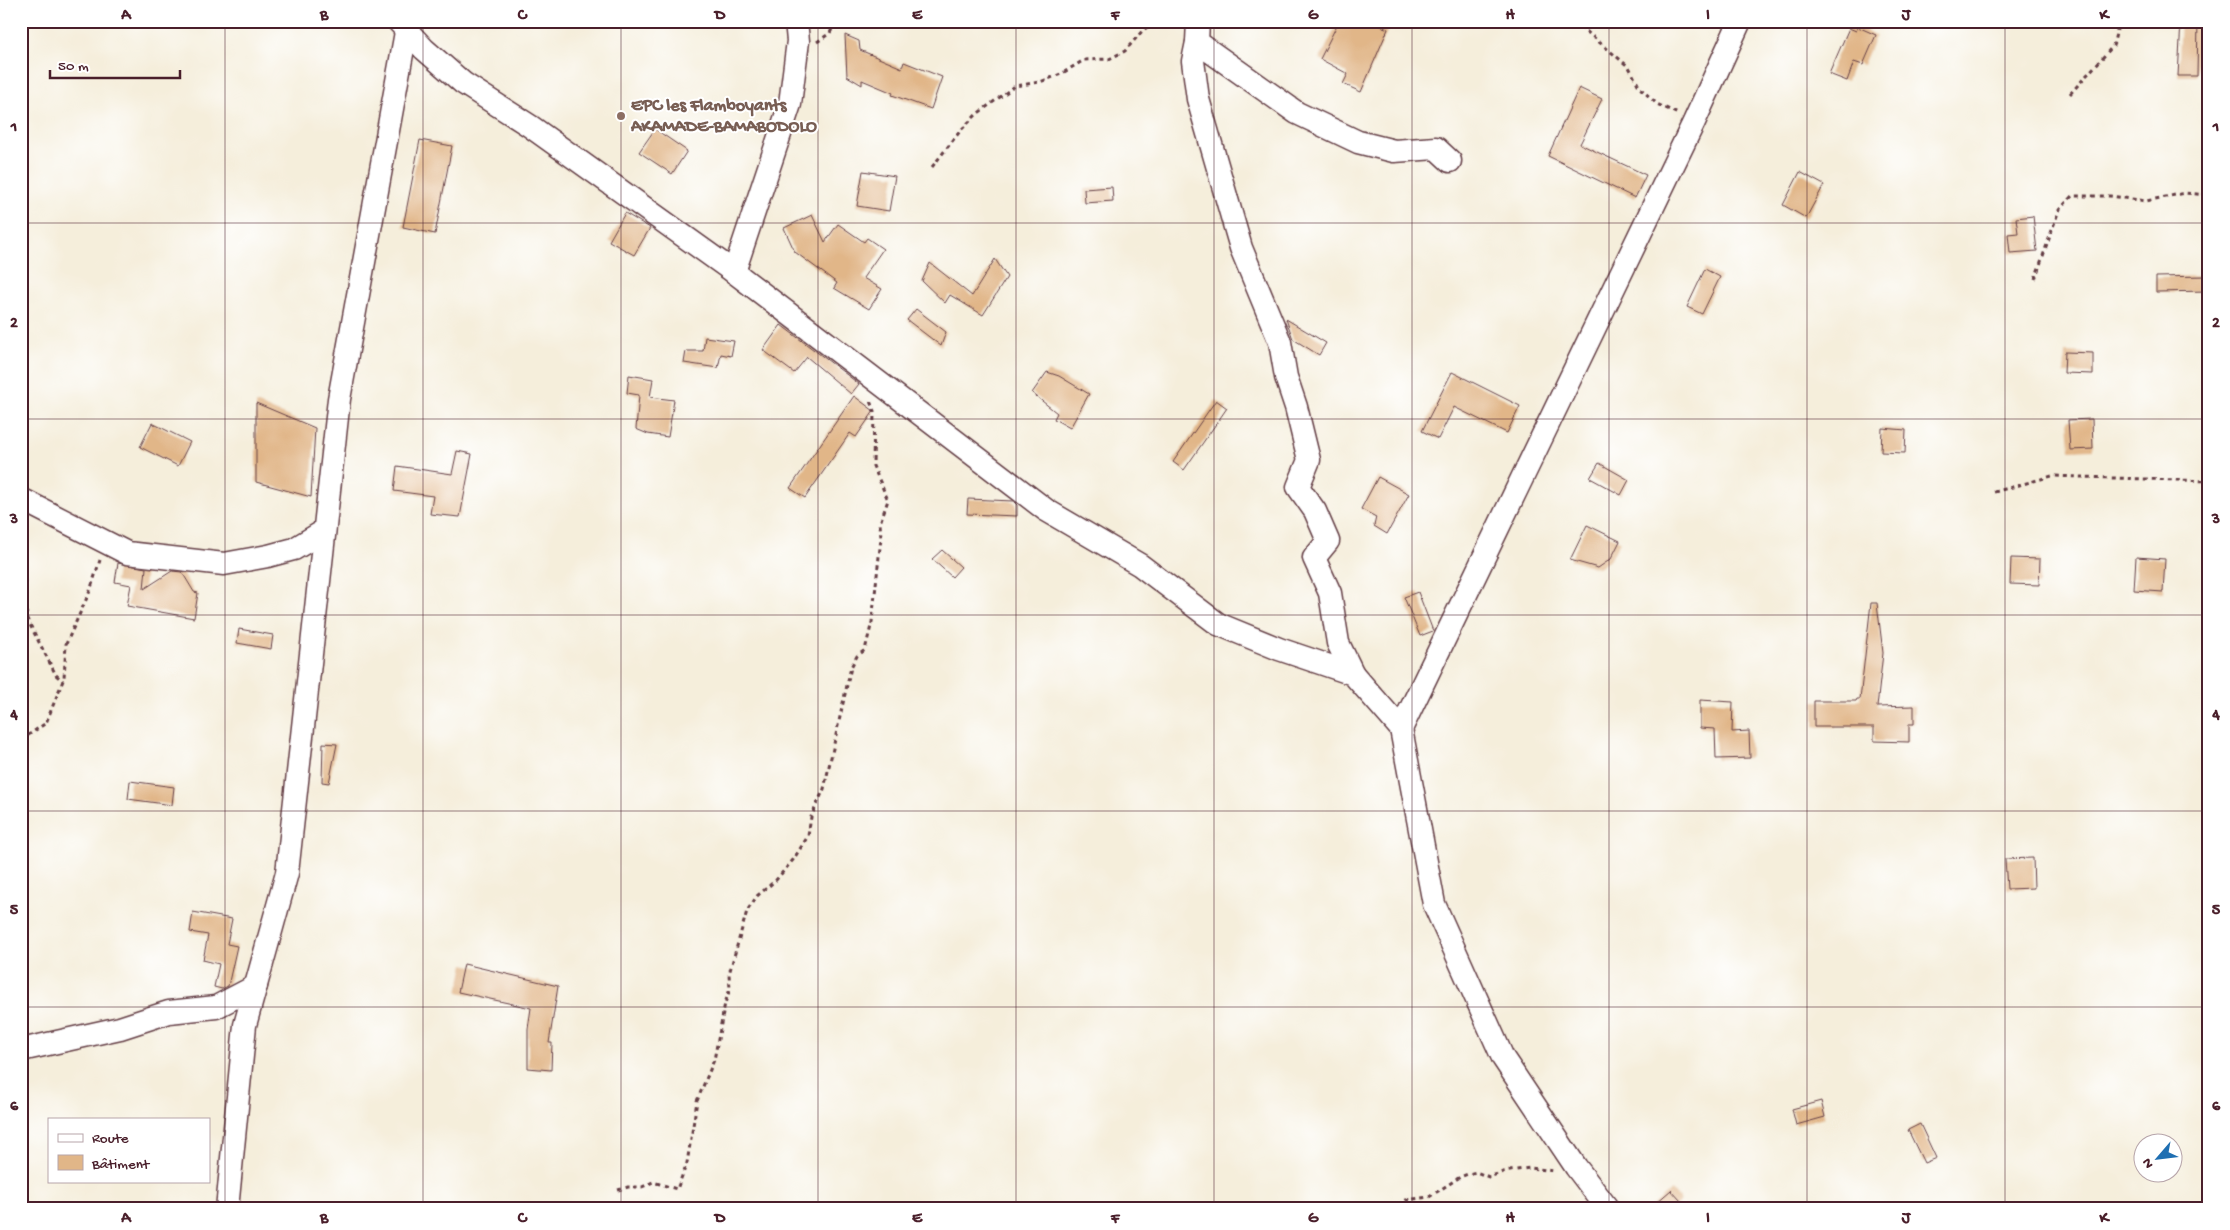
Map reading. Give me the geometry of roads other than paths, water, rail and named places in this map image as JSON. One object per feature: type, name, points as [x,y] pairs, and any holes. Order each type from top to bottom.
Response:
[{"type":"street","points":[[734,272],[790,104],[798,41],[796,21]]},
{"type":"street","points":[[1401,729],[1694,122],[1740,21]]},
{"type":"street","points":[[404,24],[463,83],[530,126],[734,272],[1046,510],[1140,565],[1218,624],[1279,649],[1353,674]]},
{"type":"street","points":[[227,1209],[245,1025],[287,873],[339,399],[404,24]]},
{"type":"street","points":[[1450,161],[1436,148],[1394,150],[1349,138],[1297,113],[1198,32],[1193,61],[1198,99],[1242,248],[1280,342],[1286,377],[1296,407],[1309,460],[1298,487],[1315,511],[1328,541],[1314,558],[1330,592],[1338,643],[1353,674],[1401,729],[1434,904],[1503,1058],[1576,1167],[1608,1209]]},
{"type":"street","points":[[25,501],[127,552],[224,564],[294,549],[324,531]]},
{"type":"street","points":[[21,1050],[120,1028],[169,1012],[216,1007],[256,986]]},
{"type":"place","name":"EPC les Flamboyants AKAMADE-BAMABODOLO","points":[[621,116]]}]
